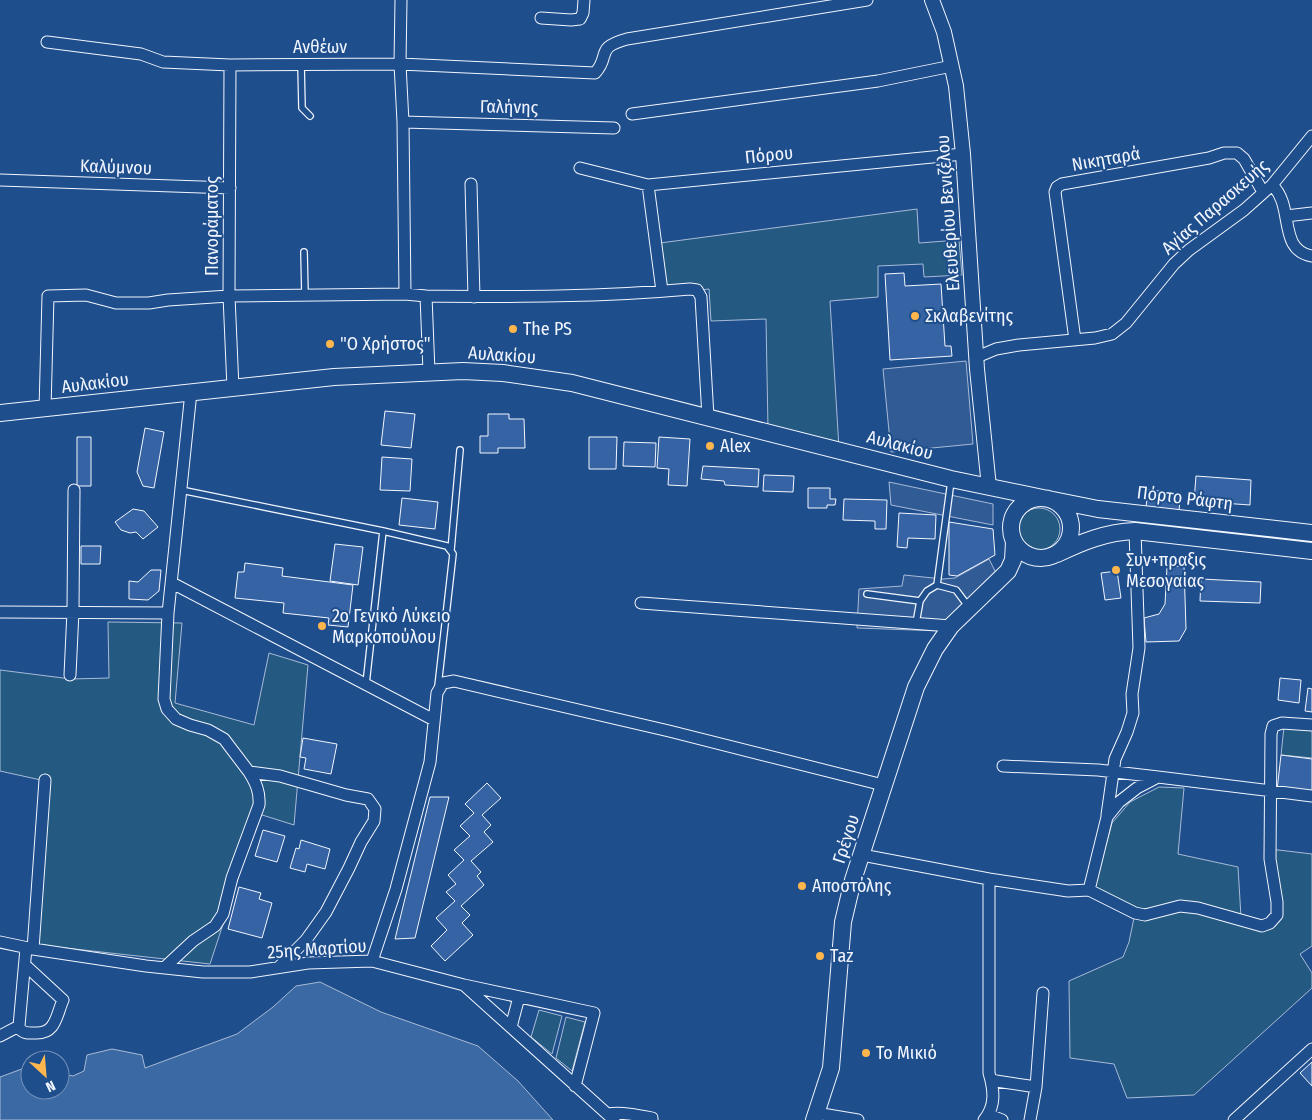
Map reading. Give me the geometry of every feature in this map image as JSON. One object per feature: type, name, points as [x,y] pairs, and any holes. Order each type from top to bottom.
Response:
[{"type":"main road","name":"Αυλακίου","points":[[0,413],[334,377],[429,372],[473,372],[538,377],[572,383],[951,479],[1048,499]]},
{"type":"main road","points":[[989,487],[1004,498],[1011,513],[1010,532],[1019,550],[1036,558],[1051,556],[1094,538],[1115,532],[1135,531],[1312,550]]},
{"type":"main road","points":[[1011,522],[1015,512],[1032,499],[1048,499],[1061,506],[1067,513],[1071,530],[1065,546],[1051,556]]},
{"type":"main road","name":"Πόρτο Ράφτη","points":[[1048,499],[1098,508],[1312,533]]},
{"type":"main road","name":"Γρέγου","points":[[815,1117],[831,1068],[843,922],[853,880],[916,687],[935,649],[951,626],[1004,576],[1011,565],[1014,542]]},
{"type":"main road","name":"Γρέγου","points":[[984,595],[1017,572],[1051,556]]},
{"type":"street","points":[[401,0],[400,64],[403,122],[405,294]]},
{"type":"street","points":[[541,18],[580,19],[583,13],[584,0]]},
{"type":"street","name":"Ανθέων","points":[[47,42],[141,54],[163,62],[230,65],[400,64],[594,73],[600,67],[604,51],[614,42],[867,0]]},
{"type":"street","name":"Ελευθερίου Βενιζέλου","points":[[932,0],[944,32],[956,86],[989,487]]},
{"type":"street","name":"Πανοράματος","points":[[230,65],[229,296],[233,388]]},
{"type":"street","points":[[632,114],[878,82],[952,66]]},
{"type":"street","name":"Γαλήνης","points":[[403,122],[614,128]]},
{"type":"street","name":"Αγίας Παρασκευής","points":[[977,357],[996,349],[1019,345],[1096,338],[1112,334],[1126,323],[1174,264],[1189,250],[1244,210],[1268,188],[1312,136]]},
{"type":"street","name":"Νικηταρά","points":[[1075,340],[1055,192],[1057,187],[1062,184],[1210,158],[1224,153],[1237,153],[1268,188]]},
{"type":"street","name":"Πόρου","points":[[580,168],[648,185],[963,154]]},
{"type":"street","name":"Καλύμνου","points":[[0,180],[230,188]]},
{"type":"street","points":[[471,184],[474,297]]},
{"type":"street","points":[[648,185],[662,292]]},
{"type":"street","points":[[1268,188],[1278,190],[1282,199],[1291,241],[1295,249],[1303,255],[1312,256]]},
{"type":"street","points":[[1286,216],[1312,213]]},
{"type":"street","points":[[45,409],[48,296],[86,296],[116,302],[149,303],[229,296],[405,294],[474,297],[564,297],[690,289],[697,290],[701,297],[708,417]]},
{"type":"street","points":[[426,296],[429,372]]},
{"type":"street","points":[[164,968],[193,941],[215,926],[223,914],[232,878],[259,805],[260,797],[257,786],[249,772],[224,739],[208,730],[190,725],[176,718],[167,709],[164,699],[168,613],[191,392]]},
{"type":"street","points":[[70,675],[73,611],[74,490]]},
{"type":"street","points":[[1088,890],[1107,817],[1115,759],[1133,713],[1132,694],[1139,648],[1135,531]]},
{"type":"street","points":[[172,583],[434,720]]},
{"type":"street","points":[[641,603],[951,626]]},
{"type":"street","points":[[0,612],[168,613]]},
{"type":"street","points":[[372,961],[396,889],[430,762],[437,693],[443,683],[454,680],[669,731],[883,785]]},
{"type":"street","points":[[862,854],[989,879],[1068,891],[1088,890],[1135,913],[1145,914],[1180,906],[1198,908],[1262,926],[1270,923],[1277,915],[1277,902],[1270,859],[1271,734],[1273,726],[1282,723],[1312,725]]},
{"type":"street","points":[[1003,766],[1113,772],[1312,796]]},
{"type":"street","points":[[249,772],[280,776],[346,795],[368,799],[375,809],[374,821],[361,842],[326,912],[306,940],[279,967]]},
{"type":"street","points":[[1107,817],[1119,802],[1137,788],[1158,777]]},
{"type":"street","points":[[24,965],[63,1000],[52,1027],[49,1031],[41,1034],[23,1033],[19,1026],[24,965],[29,948],[45,780]]},
{"type":"street","points":[[986,1118],[991,1112],[993,1102],[989,1073],[989,879]]},
{"type":"street","name":"25ης Μαρτίου","points":[[0,942],[164,968],[204,972],[240,972],[308,963],[372,961],[464,985],[608,1118]]},
{"type":"street","points":[[464,985],[594,1013],[575,1086]]},
{"type":"street","points":[[1030,1120],[1036,1087],[1043,993]]},
{"type":"street","points":[[511,1027],[519,997]]},
{"type":"street","points":[[0,1036],[19,1026]]},
{"type":"street","points":[[1234,1120],[1312,1048]]},
{"type":"street","points":[[990,1079],[1036,1087]]},
{"type":"street","points":[[608,1118],[621,1113],[652,1118],[652,1120]]},
{"type":"street","points":[[815,1117],[858,1120]]},
{"type":"street","points":[[986,1118],[1002,1120]]},
{"type":"lane","points":[[301,64],[302,108],[310,116]]},
{"type":"lane","points":[[304,252],[305,295]]},
{"type":"lane","points":[[437,693],[453,554],[451,550],[460,450]]},
{"type":"lane","points":[[937,585],[951,479]]},
{"type":"lane","points":[[181,490],[383,531],[447,546],[451,550]]},
{"type":"lane","points":[[366,684],[383,531]]},
{"type":"lane","points":[[916,623],[920,601],[927,590],[937,585],[956,590],[969,608]]},
{"type":"lane","points":[[867,594],[920,601]]},
{"type":"shaded area","points":[[917,209],[919,243],[959,240],[962,275],[924,277],[923,264],[878,266],[878,297],[830,301],[839,448],[768,429],[766,319],[711,321],[709,289],[666,295],[660,243]]},
{"type":"shaded area","points":[[966,361],[973,444],[891,452],[883,369]]},
{"type":"shaded area","points":[[889,482],[993,504],[993,525],[891,505]]},
{"type":"shaded area","points":[[1043,508],[1051,511],[1057,517],[1060,529],[1057,541],[1051,547],[1035,550],[1027,547],[1021,541],[1018,525],[1021,517],[1027,511]]},
{"type":"shaded area","points":[[989,559],[996,573],[942,631],[857,628],[859,589],[902,586],[904,575],[943,579],[955,578]]},
{"type":"shaded area","points":[[108,622],[182,623],[175,703],[254,725],[269,653],[308,665],[294,825],[259,814],[210,964],[38,945],[50,782],[0,771],[0,670],[71,679],[109,678]]},
{"type":"shaded area","points":[[1284,727],[1312,729],[1312,758],[1281,755]]},
{"type":"shaded area","points":[[1159,787],[1184,788],[1178,854],[1238,867],[1241,917],[1273,923],[1270,849],[1312,854],[1312,946],[1300,954],[1312,973],[1312,988],[1194,1095],[1127,1098],[1114,1064],[1070,1058],[1069,981],[1123,957],[1129,942],[1135,913],[1093,892],[1112,823],[1130,802]]},
{"type":"shaded area","points":[[320,982],[381,1012],[478,1046],[518,1081],[553,1120],[0,1120],[0,1077],[20,1070],[20,1100],[70,1100],[70,1075],[73,1076],[84,1071],[87,1055],[112,1049],[142,1055],[145,1068],[237,1034],[273,1007],[296,986]]},
{"type":"shaded area","points":[[539,1010],[562,1016],[552,1054],[531,1037]]},
{"type":"shaded area","points":[[566,1017],[585,1022],[572,1071],[556,1058]]},
{"type":"building","name":"Σκλαβενίτης","points":[[904,273],[905,286],[941,284],[945,346],[951,346],[952,356],[890,360],[885,274]]},
{"type":"building","points":[[385,411],[415,414],[411,448],[381,445]]},
{"type":"building","points":[[488,414],[509,414],[509,419],[524,419],[525,448],[498,448],[498,453],[480,453],[480,436],[488,436]]},
{"type":"building","points":[[145,428],[164,432],[154,488],[143,486],[137,472]]},
{"type":"building","points":[[77,437],[91,437],[91,486],[77,486]]},
{"type":"building","points":[[589,437],[617,437],[616,469],[589,469]]},
{"type":"building","points":[[659,437],[690,439],[687,486],[668,485],[669,469],[657,468]]},
{"type":"building","points":[[624,442],[656,443],[655,467],[623,466]]},
{"type":"building","points":[[382,457],[412,459],[410,491],[380,490]]},
{"type":"building","points":[[703,466],[759,469],[758,487],[725,485],[724,481],[701,479]]},
{"type":"building","points":[[764,475],[794,476],[793,492],[763,491]]},
{"type":"building","points":[[1196,476],[1251,480],[1250,505],[1194,501]]},
{"type":"building","points":[[808,488],[830,488],[830,499],[836,499],[835,505],[827,505],[827,508],[808,508]]},
{"type":"building","points":[[1148,490],[1181,493],[1179,510],[1146,507]]},
{"type":"building","points":[[402,498],[438,502],[435,529],[399,525]]},
{"type":"building","points":[[844,499],[887,500],[886,529],[875,529],[875,521],[843,520]]},
{"type":"building","points":[[133,509],[144,511],[158,527],[143,539],[136,532],[130,533],[121,530],[115,522]]},
{"type":"building","points":[[899,513],[936,515],[935,539],[908,538],[907,548],[897,547]]},
{"type":"building","points":[[949,522],[993,529],[995,555],[957,576],[949,575]]},
{"type":"building","points":[[335,544],[363,547],[358,585],[330,581]]},
{"type":"building","points":[[81,546],[101,546],[100,564],[81,564]]},
{"type":"building","points":[[245,563],[283,568],[282,576],[353,585],[348,627],[328,625],[329,618],[283,613],[284,603],[235,598],[238,572],[244,572]]},
{"type":"building","points":[[1184,566],[1186,629],[1179,641],[1146,642],[1144,618],[1159,614],[1165,604],[1167,567]]},
{"type":"building","points":[[151,570],[161,570],[159,591],[148,600],[129,599],[129,581],[138,582]]},
{"type":"building","points":[[1117,571],[1121,598],[1105,600],[1101,573]]},
{"type":"building","points":[[1201,579],[1261,582],[1260,603],[1200,601]]},
{"type":"building","points":[[1280,678],[1301,680],[1299,703],[1278,700]]},
{"type":"building","points":[[1308,688],[1312,689],[1312,712],[1305,711]]},
{"type":"building","points":[[303,738],[337,744],[331,774],[304,769],[306,758],[300,757]]},
{"type":"building","points":[[1281,755],[1312,759],[1312,793],[1277,790]]},
{"type":"building","points":[[487,783],[501,798],[482,815],[491,825],[484,832],[493,842],[471,861],[481,872],[477,876],[484,885],[461,906],[470,915],[462,923],[473,935],[445,961],[431,946],[447,930],[436,918],[455,901],[446,892],[456,884],[448,875],[464,860],[454,850],[470,836],[460,826],[474,813],[465,804]]},
{"type":"building","points":[[430,797],[449,797],[415,938],[395,939]]},
{"type":"building","points":[[263,830],[285,836],[277,862],[255,856]]},
{"type":"building","points":[[301,840],[330,849],[325,869],[307,864],[305,872],[290,868],[296,848],[299,849]]},
{"type":"building","points":[[239,887],[261,893],[259,899],[272,903],[262,938],[228,929]]},
{"type":"building","points":[[1312,1062],[1312,1086],[1300,1073]]},
{"type":"place","name":"Σκλαβενίτης","points":[[915,316]]},
{"type":"place","name":"The PS","points":[[513,329]]},
{"type":"place","name":"\"Ο Χρήστος\"","points":[[330,344]]},
{"type":"place","name":"Alex","points":[[710,446]]},
{"type":"place","name":"Συν+πραξις Μεσογαίας","points":[[1116,570]]},
{"type":"place","name":"2ο Γενικό Λύκειο Μαρκοπούλου","points":[[322,626]]},
{"type":"place","name":"Αποστόλης","points":[[802,886]]},
{"type":"place","name":"Taz","points":[[820,956]]},
{"type":"place","name":"Το Μικιό","points":[[866,1053]]}]
